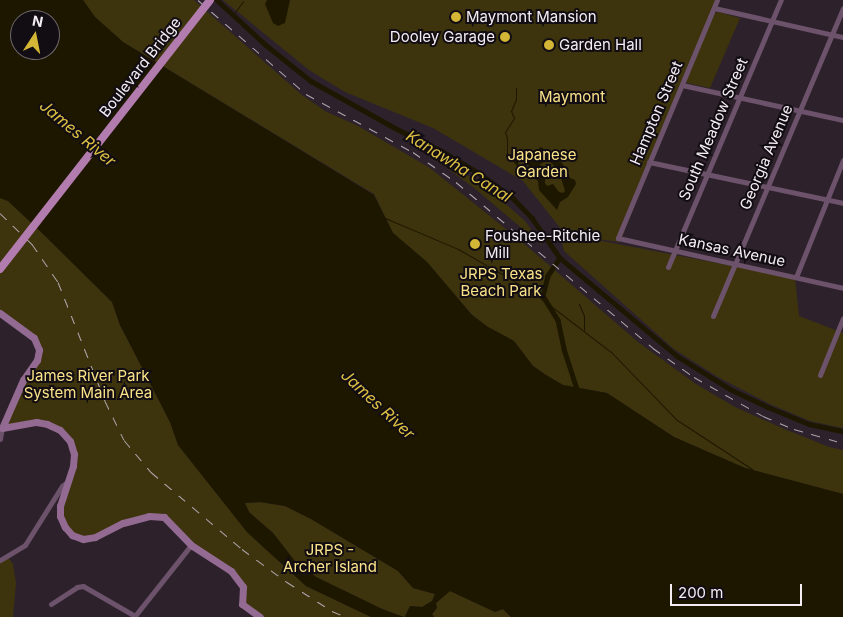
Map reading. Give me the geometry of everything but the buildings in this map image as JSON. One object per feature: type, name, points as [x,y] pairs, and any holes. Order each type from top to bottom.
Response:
[{"type":"main road","name":"Boulevard Bridge","points":[[0,269],[210,0]]},
{"type":"street","name":"Hampton Street","points":[[618,236],[717,0]]},
{"type":"street","name":"South Meadow Street","points":[[668,267],[781,0]]},
{"type":"street","points":[[714,8],[843,37]]},
{"type":"street","name":"Georgia Avenue","points":[[713,316],[843,8]]},
{"type":"street","points":[[682,85],[843,120]]},
{"type":"street","points":[[796,277],[843,160]]},
{"type":"street","points":[[649,162],[843,203]]},
{"type":"street","name":"Kansas Avenue","points":[[618,236],[620,239],[843,288]]},
{"type":"street","points":[[0,314],[34,338],[40,350],[38,360],[24,380],[2,428],[0,439]]},
{"type":"street","points":[[820,375],[843,318]]},
{"type":"street","points":[[2,428],[36,422],[47,424],[60,430],[73,448],[74,460],[70,480],[60,506],[60,516],[65,527],[72,535],[83,539],[95,537],[123,523],[158,515],[168,519],[191,545],[230,571],[243,587],[242,604],[260,617]]},
{"type":"street","points":[[0,560],[25,545],[62,486],[70,480]]},
{"type":"street","points":[[51,604],[77,587],[84,586],[135,617],[191,545]]},
{"type":"green space","name":"JRPS Texas Beach Park","points":[[83,0],[194,0],[302,95],[325,111],[358,126],[430,168],[521,241],[638,342],[696,384],[735,407],[829,447],[843,450],[843,494],[745,468],[674,437],[607,393],[563,385],[546,375],[533,366],[514,341],[488,327],[472,315],[427,262],[393,233],[374,194],[123,42],[95,17]]},
{"type":"green space","name":"Maymont","points":[[223,0],[716,0],[620,242],[581,237],[795,278],[799,316],[843,333],[843,428],[810,421],[770,404],[718,377],[674,349],[564,251],[560,236],[565,234],[523,181],[433,128],[345,92],[309,70]]},
{"type":"green space","points":[[718,12],[740,18],[710,88],[687,83],[686,80],[714,14]]},
{"type":"green space","points":[[412,143],[433,153],[489,189],[525,221],[543,246],[473,187]]},
{"type":"green space","name":"James River Park System Main Area","points":[[0,198],[8,201],[112,302],[120,325],[170,422],[178,445],[247,532],[306,586],[371,617],[260,617],[242,604],[243,587],[231,571],[191,545],[168,519],[149,516],[95,537],[72,535],[60,516],[73,466],[70,441],[47,424],[2,428],[35,364],[38,344],[0,313]]},
{"type":"green space","name":"JRPS - Archer Island","points":[[260,502],[285,506],[311,519],[398,571],[413,588],[435,594],[432,601],[422,607],[410,606],[404,617],[382,609],[316,577],[294,560],[273,533],[249,512],[245,503]]},
{"type":"green space","points":[[7,556],[13,564],[16,583],[13,617],[0,617],[0,561]]},
{"type":"green space","points":[[450,591],[495,612],[503,609],[511,617],[434,617],[432,614],[437,608],[436,603]]},
{"type":"water","name":"James River","points":[[0,0],[83,0],[95,17],[123,42],[374,195],[393,233],[427,262],[472,315],[488,327],[514,341],[533,366],[546,375],[563,385],[607,393],[674,437],[745,468],[843,494],[843,617],[511,617],[503,609],[495,612],[450,591],[436,603],[437,608],[432,614],[434,617],[405,617],[410,606],[422,607],[432,601],[435,594],[413,588],[398,571],[311,519],[285,506],[260,502],[245,503],[249,512],[273,533],[294,560],[316,577],[382,609],[404,617],[371,617],[306,586],[247,532],[178,445],[170,422],[120,325],[112,302],[8,201],[0,198]]},
{"type":"water","points":[[267,0],[290,0],[285,23],[278,26],[273,23],[265,4]]},
{"type":"water","points":[[540,147],[543,148],[544,155],[548,155],[550,151],[556,155],[567,170],[570,178],[575,180],[576,184],[568,197],[560,202],[557,210],[539,190],[538,181],[518,167],[510,158],[519,155],[518,165],[529,168],[528,160],[523,155],[528,154],[538,158],[541,154],[538,151]],"holes":[[[548,160],[563,174],[561,178],[565,191],[563,193],[559,192],[553,184],[547,186],[540,164]]]},
{"type":"waterway","name":"Kanawha Canal","points":[[217,0],[266,45],[311,81],[397,129],[440,150],[479,173],[513,198],[532,218],[560,258],[677,356],[730,389],[768,407],[809,424],[843,431]]},
{"type":"waterway","points":[[233,15],[243,1]]},
{"type":"waterway","points":[[510,158],[507,154],[505,132],[514,118],[511,111],[516,99],[516,88]]},
{"type":"waterway","points":[[385,218],[458,249],[530,290],[612,353],[677,420],[752,469]]},
{"type":"waterway","points":[[560,258],[548,276],[543,296],[558,320],[564,349],[576,387]]},
{"type":"waterway","points":[[579,304],[584,316],[584,330]]},
{"type":"railway","points":[[198,0],[306,94],[413,152],[456,182],[653,348],[694,377],[763,416],[794,429],[843,443]]},
{"type":"railway","points":[[0,213],[32,244],[58,282],[105,401],[124,440],[151,472],[242,549],[287,582],[332,611],[346,617]]},
{"type":"place","name":"Maymont Mansion","points":[[456,17]]},
{"type":"place","name":"Dooley Garage","points":[[505,37]]},
{"type":"place","name":"Garden Hall","points":[[549,45]]},
{"type":"place","name":"Foushee-Ritchie Mill","points":[[475,244]]},
{"type":"park label","name":"Japanese Garden","points":[[542,162]]}]
